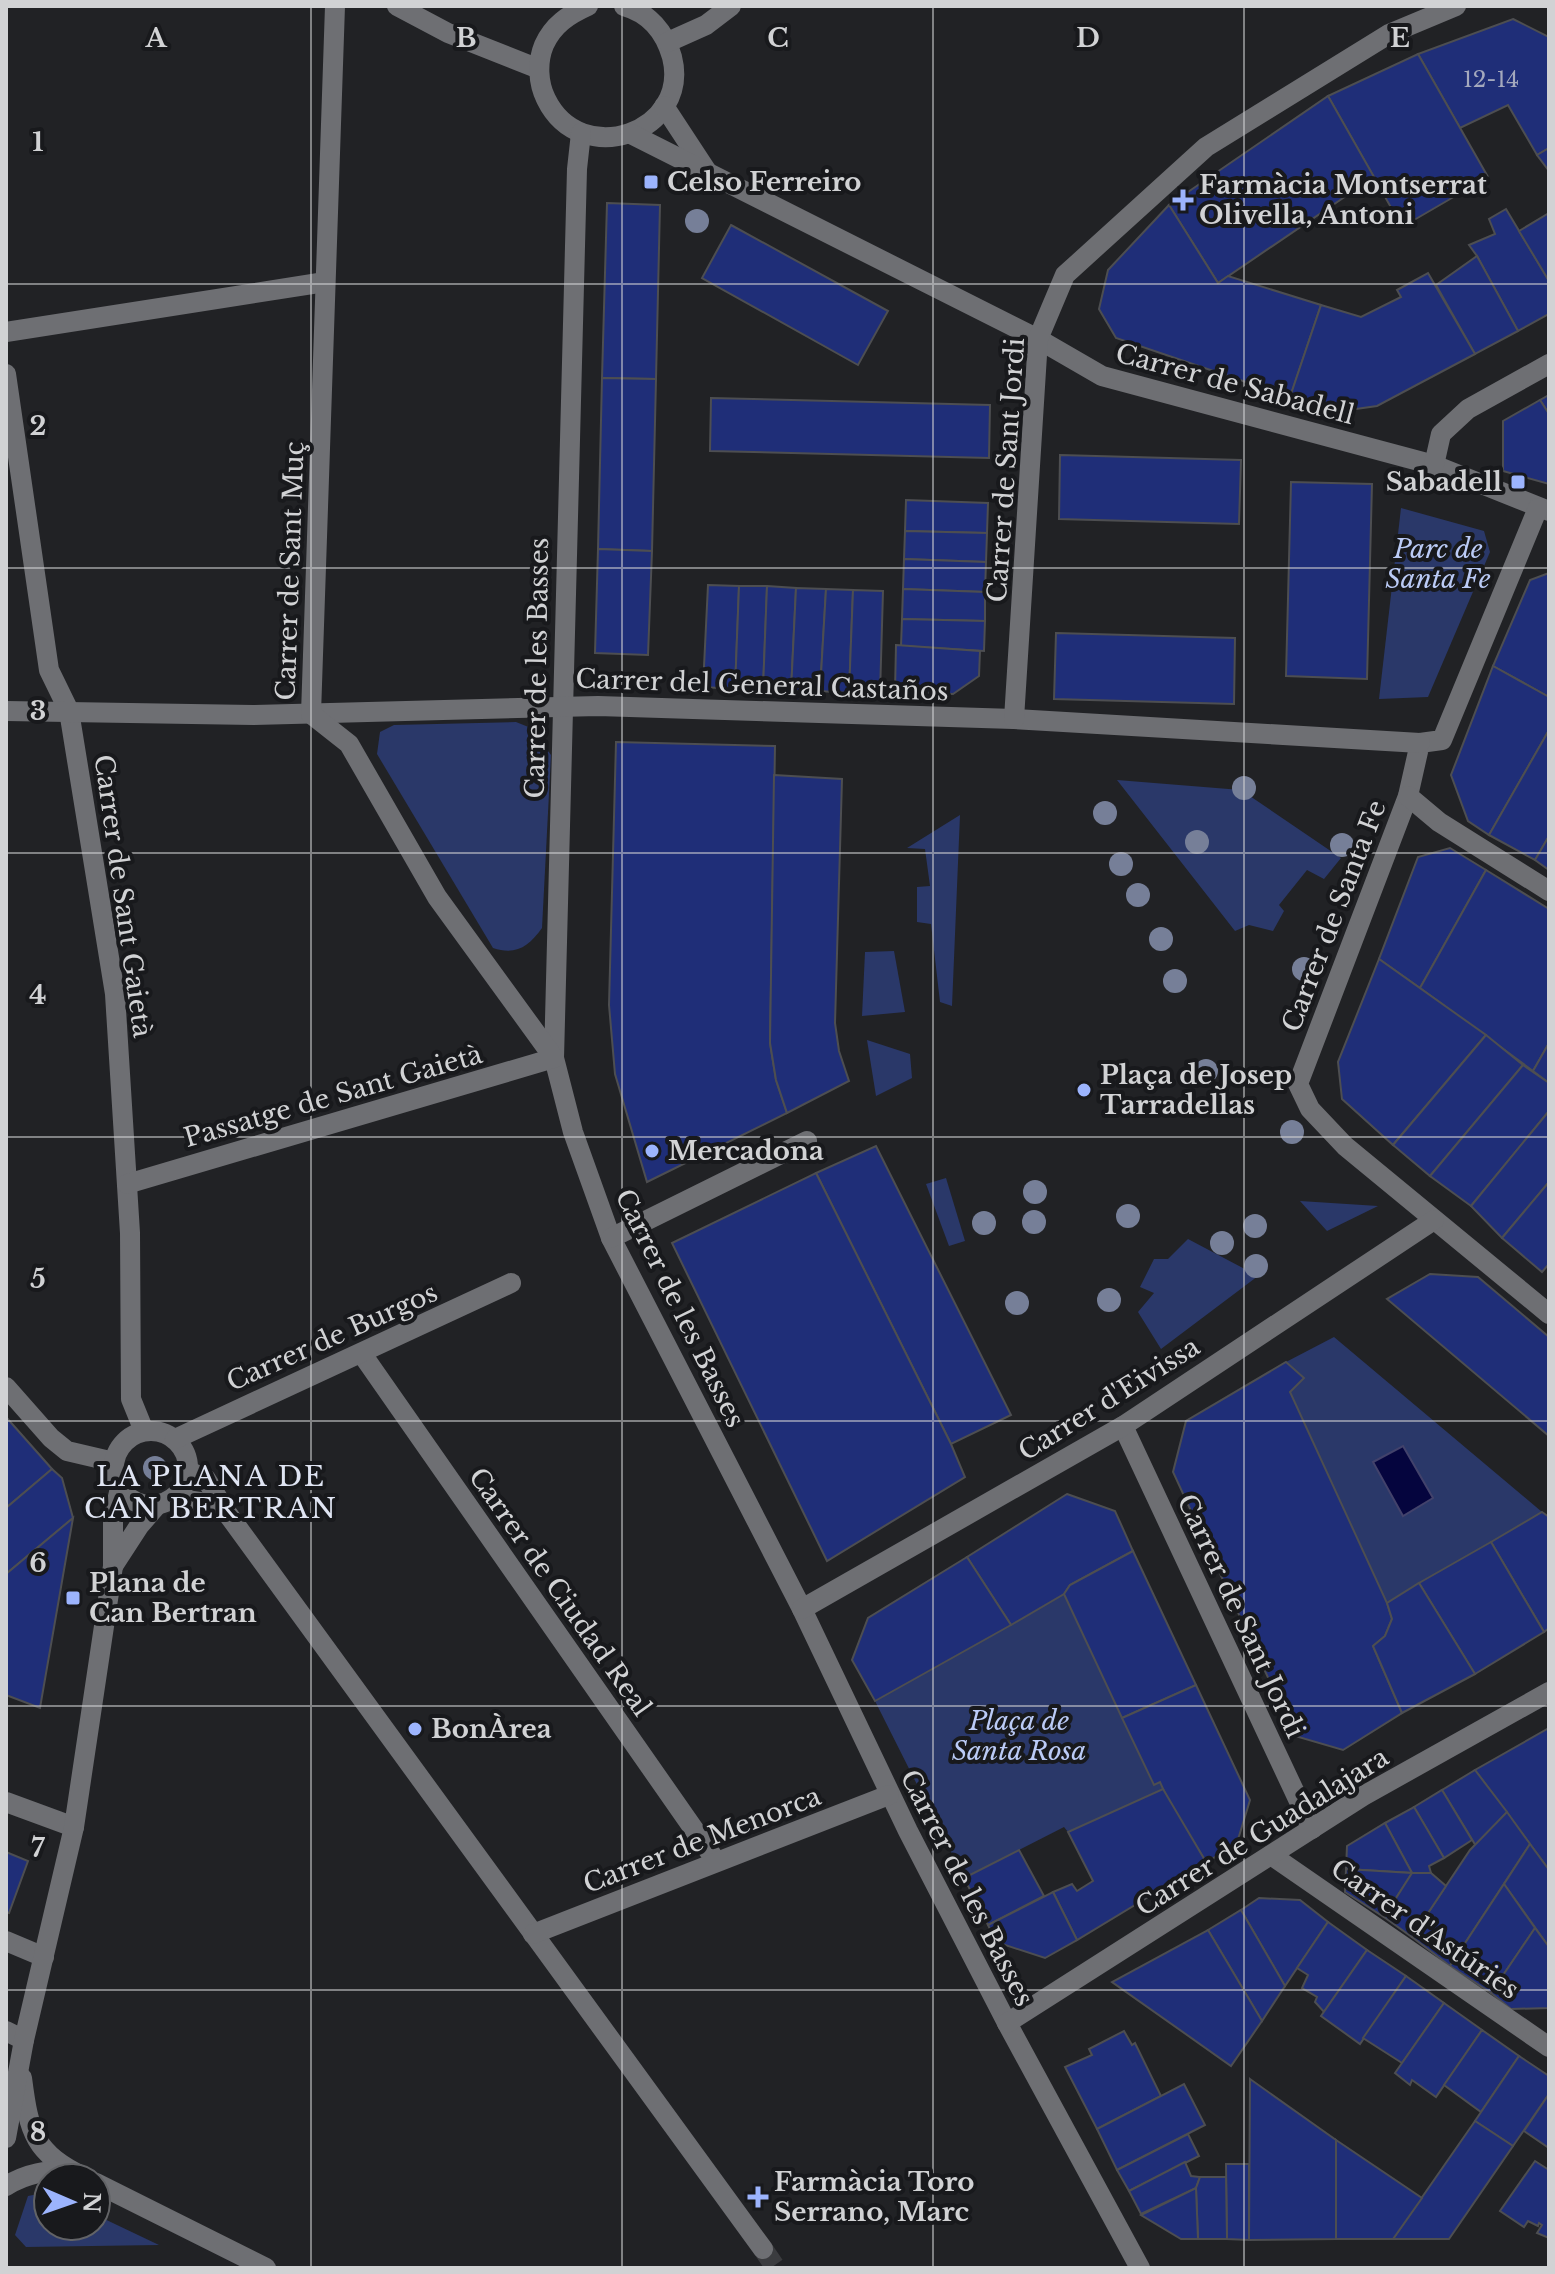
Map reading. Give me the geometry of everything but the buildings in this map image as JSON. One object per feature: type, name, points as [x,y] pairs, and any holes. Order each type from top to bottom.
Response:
[{"type":"street","name":"Carrer de Sant Muç","points":[[335,6],[311,714],[349,744],[437,897],[554,1058]]},
{"type":"street","points":[[397,6],[448,33],[539,69]]},
{"type":"street","points":[[426,6],[448,33]]},
{"type":"street","points":[[584,7],[571,13],[554,28],[543,48],[539,69],[542,91],[552,111],[567,126],[581,133],[609,138],[631,134],[649,123],[664,106],[672,86],[674,64],[668,42],[655,23],[637,10],[624,6]]},
{"type":"street","points":[[668,42],[706,25],[731,6]]},
{"type":"street","name":"Carrer de Sant Jordi","points":[[1014,719],[1038,339],[1065,275],[1206,147],[1389,34],[1456,6]]},
{"type":"street","name":"Carrer de Sabadell","points":[[664,106],[706,170]]},
{"type":"street","name":"Carrer de les Basses","points":[[581,133],[577,169],[554,1058],[573,1132],[611,1238],[802,1609],[889,1795],[1007,2023],[1140,2268]]},
{"type":"street","name":"Carrer de Sabadell","points":[[631,134],[1038,339],[1102,376],[1434,465],[1544,510]]},
{"type":"street","points":[[6,332],[325,282]]},
{"type":"street","points":[[1434,465],[1441,434],[1468,409],[1549,364]]},
{"type":"street","name":"Carrer de Sant Gaietà","points":[[6,374],[49,670],[69,711],[115,994],[130,1233],[131,1399],[144,1431]]},
{"type":"street","points":[[1420,743],[1442,740],[1544,510]]},
{"type":"street","name":"Carrer del General Castaños","points":[[6,711],[311,714],[562,705],[1014,719],[1420,743]]},
{"type":"street","name":"Carrer de Santa Fe","points":[[1420,743],[1408,796],[1298,1084],[1310,1109],[1345,1146],[1549,1314]]},
{"type":"street","points":[[1408,796],[1439,822],[1549,891]]},
{"type":"street","name":"Passatge de Sant Gaietà","points":[[127,1184],[554,1058]]},
{"type":"street","points":[[611,1238],[807,1141]]},
{"type":"street","name":"Carrer d'Eivissa","points":[[802,1609],[1123,1426],[1434,1220]]},
{"type":"street","name":"Carrer de Burgos","points":[[175,1439],[511,1283]]},
{"type":"street","name":"Carrer de Ciudad Real","points":[[362,1354],[716,1861]]},
{"type":"street","points":[[6,1387],[51,1438],[67,1451],[114,1462]]},
{"type":"street","name":"Carrer de Sant Jordi","points":[[1123,1426],[1312,1829]]},
{"type":"street","points":[[113,1566],[139,1526],[166,1501],[184,1486],[188,1471],[187,1458],[175,1439],[161,1431],[144,1431],[130,1437],[119,1448],[114,1462],[120,1488],[130,1498],[142,1504],[166,1501],[213,1504],[227,1513]]},
{"type":"street","points":[[188,1471],[206,1479],[227,1513],[763,2249]]},
{"type":"street","points":[[60,2162],[34,2138],[15,2035],[44,1957],[74,1827],[113,1566],[113,1518],[120,1488]]},
{"type":"street","name":"Carrer de Guadalajara","points":[[1007,2023],[1363,1796],[1549,1692]]},
{"type":"street","name":"Carrer de Menorca","points":[[533,1934],[889,1795]]},
{"type":"street","points":[[6,1802],[74,1827]]},
{"type":"street","name":"Carrer d'Astúries","points":[[1271,1855],[1546,2041]]},
{"type":"street","points":[[6,1941],[44,1957]]},
{"type":"street","points":[[6,2138],[20,2062]]},
{"type":"street","points":[[6,2186],[32,2174]]},
{"type":"street","points":[[112,2191],[266,2268]]},
{"type":"green space","name":"Parc de Santa Fe","points":[[1401,508],[1484,531],[1490,552],[1428,697],[1379,699]]},
{"type":"green space","points":[[516,722],[531,728],[551,755],[542,928],[527,944],[509,951],[493,948],[377,754],[380,732],[394,725]]},
{"type":"green space","points":[[1117,780],[1241,790],[1341,858],[1324,879],[1307,870],[1279,905],[1284,911],[1273,931],[1249,925],[1235,931]]},
{"type":"green space","points":[[960,815],[952,1006],[940,1002],[931,924],[917,922],[917,887],[930,886],[925,849],[907,848]]},
{"type":"green space","points":[[894,951],[905,1012],[862,1016],[865,952]]},
{"type":"green space","points":[[867,1040],[910,1054],[912,1078],[876,1096]]},
{"type":"green space","points":[[946,1178],[965,1241],[949,1246],[926,1184]]},
{"type":"green space","points":[[1300,1201],[1378,1206],[1327,1231]]},
{"type":"green space","points":[[1188,1239],[1258,1276],[1161,1349],[1138,1312],[1154,1293],[1140,1287],[1154,1259],[1168,1259]]},
{"type":"green space","points":[[1334,1337],[1542,1512],[1387,1603],[1290,1392],[1303,1378],[1286,1362]]},
{"type":"green space","name":"Plaça de Santa Rosa","points":[[1064,1594],[1153,1784],[1160,1782],[1163,1789],[1068,1832],[1064,1827],[964,1878],[875,1701]]},
{"type":"green space","points":[[32,2195],[32,2242],[112,2242],[112,2223],[159,2245],[26,2247],[15,2235],[28,2196]]},
{"type":"shaded area","points":[[1403,1446],[1433,1498],[1403,1516],[1373,1462]]},
{"type":"tunnel","points":[[763,2249],[776,2268]]},
{"type":"place","name":"Celso Ferreiro","points":[[651,182]]},
{"type":"place","name":"Farmàcia Montserrat Olivella, Antoni","points":[[1183,200]]},
{"type":"place","name":"Sabadell","points":[[1518,482]]},
{"type":"place","name":"Plaça de Josep Tarradellas","points":[[1084,1090]]},
{"type":"place","name":"Mercadona","points":[[652,1151]]},
{"type":"place","name":"Plana de Can Bertran","points":[[73,1598]]},
{"type":"place","name":"BonÀrea","points":[[415,1729]]},
{"type":"place","name":"Farmàcia Toro Serrano, Marc","points":[[758,2197]]},
{"type":"district","name":"LA PLANA DE CAN BERTRAN","points":[[211,1492]]}]
